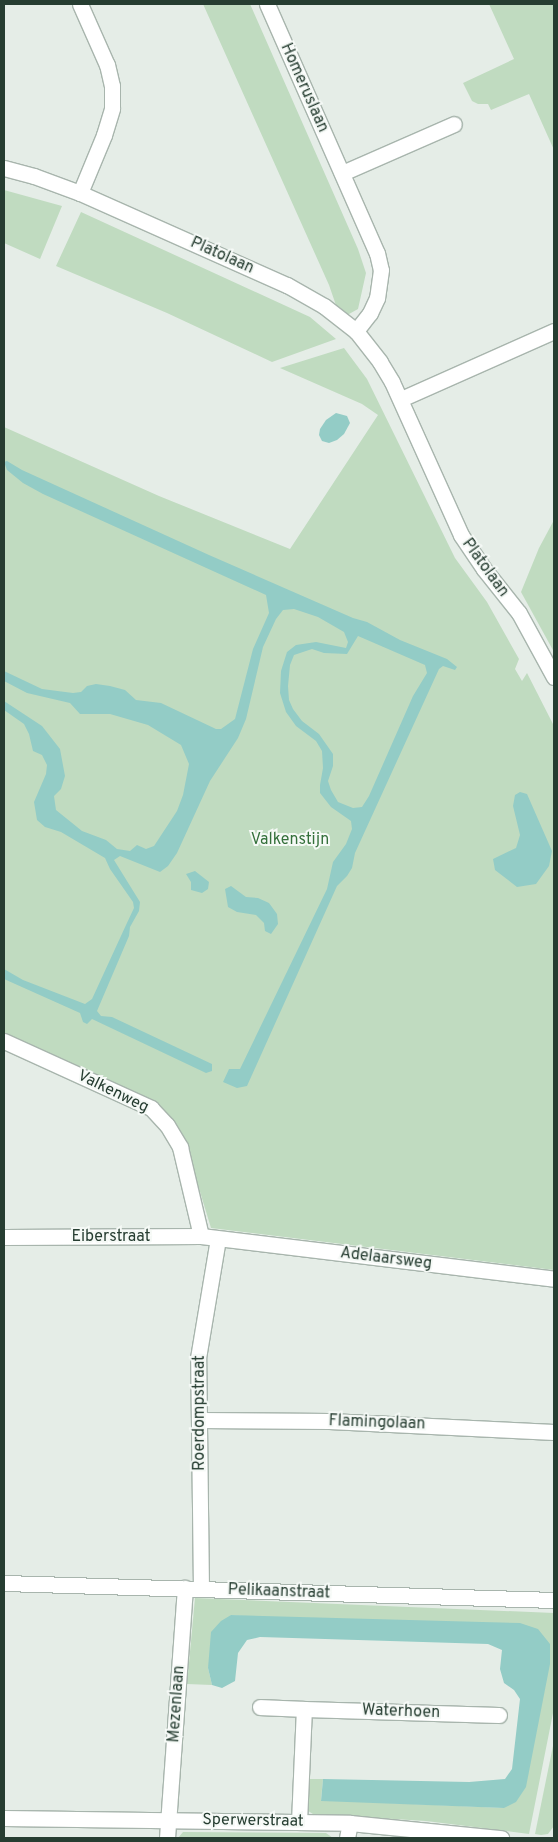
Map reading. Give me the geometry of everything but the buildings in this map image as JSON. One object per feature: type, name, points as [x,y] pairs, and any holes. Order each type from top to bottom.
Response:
[{"type":"street","points":[[80,4],[107,65],[112,86],[112,108],[104,135],[80,193]]},
{"type":"street","name":"Homeruslaan","points":[[267,4],[377,253],[381,270],[377,298],[370,313],[356,331]]},
{"type":"street","points":[[342,173],[454,124]]},
{"type":"street","name":"Platolaan","points":[[4,168],[34,176],[80,193],[306,294],[356,331],[380,362],[400,399],[461,536],[519,613],[554,677]]},
{"type":"street","points":[[400,399],[554,331]]},
{"type":"street","name":"Valkenweg","points":[[4,1041],[151,1108],[167,1125],[180,1147],[201,1236]]},
{"type":"street","name":"Eiberstraat","points":[[4,1237],[201,1236],[218,1239]]},
{"type":"street","name":"Adelaarsweg","points":[[218,1239],[554,1279]]},
{"type":"street","name":"Roerdompstraat","points":[[201,1589],[198,1358],[218,1239]]},
{"type":"street","name":"Flamingolaan","points":[[200,1420],[329,1420],[554,1432]]},
{"type":"street","name":"Pelikaanstraat","points":[[4,1583],[554,1600]]},
{"type":"street","name":"Mezenlaan","points":[[167,1838],[170,1820],[184,1588]]},
{"type":"street","name":"Waterhoen","points":[[260,1708],[498,1715]]},
{"type":"street","points":[[299,1822],[304,1709]]},
{"type":"street","name":"Sperwerstraat","points":[[4,1818],[350,1823],[501,1838]]},
{"type":"street","points":[[347,1838],[350,1823]]},
{"type":"green space","points":[[203,4],[250,4],[358,249],[366,273],[358,309],[349,314],[339,314],[329,285]]},
{"type":"green space","points":[[489,4],[554,4],[554,150],[529,94],[491,110],[488,104],[478,104],[472,101],[463,83],[514,59]]},
{"type":"green space","points":[[4,190],[62,206],[40,259],[4,243]]},
{"type":"green space","points":[[81,212],[310,317],[336,339],[272,362],[167,313],[56,266]]},
{"type":"green space","name":"Valkenstijn","points":[[344,348],[367,379],[455,558],[487,602],[519,659],[515,669],[522,681],[527,673],[554,726],[554,1270],[211,1228],[188,1152],[177,1125],[156,1103],[4,1037],[4,427],[159,496],[290,549],[378,415],[362,404],[280,368]]},
{"type":"green space","points":[[554,520],[554,652],[521,592],[539,548]]},
{"type":"green space","points":[[195,1598],[554,1613],[554,1708],[529,1834],[426,1821],[313,1814],[305,1809],[308,1779],[323,1779],[321,1800],[504,1808],[550,1644],[231,1615],[208,1668],[212,1685],[187,1684]]},
{"type":"green space","points":[[554,1741],[554,1826],[548,1834],[535,1834]]},
{"type":"green space","points":[[183,1832],[326,1833],[333,1838],[178,1838]]},
{"type":"water","points":[[336,413],[347,416],[350,423],[344,434],[337,440],[329,443],[322,441],[319,435],[320,429],[326,420]]},
{"type":"water","points":[[7,461],[22,470],[209,555],[353,618],[367,622],[400,640],[447,659],[457,667],[455,670],[443,666],[439,669],[355,853],[352,868],[337,886],[247,1086],[237,1088],[223,1082],[229,1069],[240,1069],[327,889],[333,862],[346,844],[352,829],[351,821],[331,807],[320,793],[323,768],[322,751],[316,741],[296,726],[286,712],[280,693],[281,671],[287,652],[296,645],[316,642],[346,648],[348,642],[344,632],[318,617],[294,609],[283,610],[276,619],[263,647],[246,719],[238,738],[210,781],[177,853],[168,866],[160,872],[120,856],[114,860],[140,902],[139,911],[130,927],[129,936],[97,1011],[101,1016],[112,1017],[212,1064],[212,1071],[206,1073],[92,1019],[87,1024],[83,1022],[80,1013],[4,979],[4,969],[23,980],[85,1004],[92,999],[134,908],[133,902],[110,869],[105,858],[61,832],[45,827],[37,820],[34,802],[46,774],[47,765],[42,755],[33,751],[29,734],[24,724],[4,710],[4,701],[42,726],[60,749],[65,776],[61,789],[54,796],[56,810],[82,831],[106,840],[117,849],[130,851],[137,845],[146,849],[154,846],[177,811],[183,795],[189,764],[181,745],[148,725],[110,714],[80,714],[70,703],[27,693],[4,681],[4,671],[42,689],[73,693],[81,692],[87,686],[96,684],[125,690],[136,700],[161,703],[216,729],[221,729],[235,719],[253,649],[269,613],[266,595],[43,494],[23,483],[7,470],[4,462]],"holes":[[[358,636],[425,665],[427,673],[413,696],[369,796],[362,807],[353,808],[338,802],[328,781],[333,766],[333,754],[319,734],[302,721],[289,700],[290,665],[294,655],[312,649],[324,653],[347,654]]]},
{"type":"water","points":[[520,792],[527,794],[552,851],[549,866],[536,884],[517,887],[495,870],[493,859],[516,848],[520,835],[513,806],[515,795]]},
{"type":"water","points":[[195,871],[209,882],[208,889],[202,893],[191,890],[191,882],[186,874]]},
{"type":"water","points":[[231,886],[246,897],[258,898],[269,903],[277,914],[278,924],[271,934],[265,931],[264,923],[256,915],[237,912],[228,907],[225,889]]},
{"type":"water","points":[[231,1615],[520,1623],[538,1629],[550,1644],[550,1664],[526,1787],[516,1802],[504,1808],[321,1801],[323,1779],[469,1782],[505,1779],[512,1769],[520,1699],[514,1690],[504,1683],[500,1669],[502,1650],[488,1644],[260,1637],[247,1640],[238,1653],[235,1681],[222,1688],[212,1685],[208,1668],[211,1632],[221,1621]]}]
